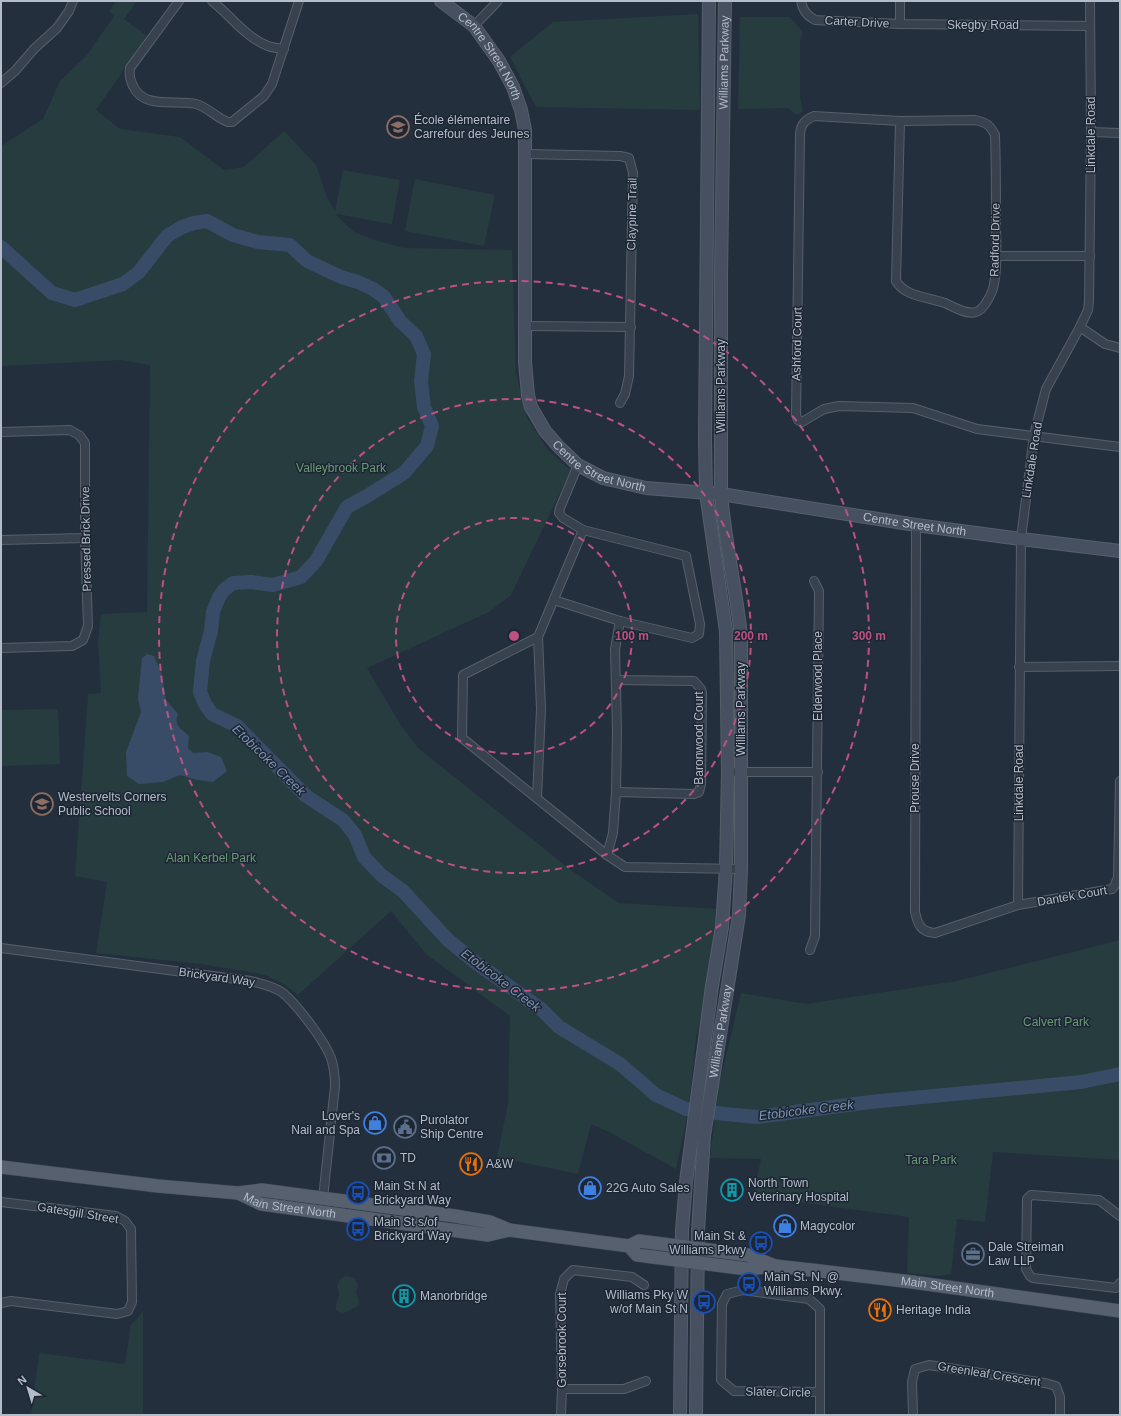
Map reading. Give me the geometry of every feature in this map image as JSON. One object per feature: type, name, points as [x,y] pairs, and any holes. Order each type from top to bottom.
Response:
[{"type":"main road","name":"Centre Street North","points":[[441,1],[474,26],[499,61],[513,87],[520,110],[525,130],[526,154],[526,381],[531,407],[548,435],[578,465],[603,478],[623,484],[646,488],[721,494],[916,525],[1120,551]]},
{"type":"main road","name":"Williams Parkway","points":[[696,1415],[697,1248],[704,1136],[704,1091],[713,978],[722,928],[726,868],[728,772],[726,631],[706,493],[704,438],[709,1]]},
{"type":"main road","name":"Williams Parkway","points":[[680,1415],[682,1246],[686,1182],[692,1130],[704,1091],[739,915],[741,869],[741,636],[738,607],[723,519],[721,494],[721,275],[725,1]]},
{"type":"main road","name":"Main Street North","points":[[1,1167],[158,1186],[238,1193],[262,1190],[490,1222],[509,1230],[629,1246],[639,1241],[748,1255],[775,1266]]},
{"type":"main road","name":"Main Street North","points":[[238,1193],[261,1204],[488,1235],[509,1230]]},
{"type":"main road","name":"Main Street North","points":[[629,1246],[637,1255],[697,1263],[747,1269],[775,1266],[912,1282],[1120,1311]]},
{"type":"street","points":[[1,83],[15,71],[34,48],[57,28],[69,11],[73,1]]},
{"type":"street","points":[[179,1],[130,68],[129,73],[134,89],[148,100],[157,102],[196,104],[222,120],[232,122],[264,96],[272,84],[299,1]]},
{"type":"street","points":[[212,1],[244,31],[269,46],[284,49]]},
{"type":"street","points":[[474,26],[498,1]]},
{"type":"street","name":"Carter Drive","points":[[801,1],[807,16],[815,20],[900,24]]},
{"type":"street","points":[[900,1],[900,24]]},
{"type":"street","name":"Linkdale Road","points":[[1018,905],[1021,539],[1034,435],[1046,389],[1088,310],[1091,132],[1090,1]]},
{"type":"street","name":"Skegby Road","points":[[900,24],[1090,26]]},
{"type":"street","name":"Ashford Court","points":[[900,120],[814,116],[805,120],[801,127],[796,415],[798,420],[802,422],[824,409],[839,406],[913,408],[978,429],[1034,435]]},
{"type":"street","name":"Radford Drive","points":[[900,120],[975,120],[986,122],[991,127],[995,134],[996,256],[994,286],[985,304],[977,312],[968,313],[940,301],[906,291],[900,287],[896,281],[900,120]]},
{"type":"street","points":[[1091,132],[1120,133]]},
{"type":"street","name":"Claypine Trail","points":[[526,154],[620,156],[629,158],[633,173],[631,327],[629,376],[625,394],[620,403]]},
{"type":"street","points":[[996,256],[1090,256]]},
{"type":"street","points":[[525,326],[631,327]]},
{"type":"street","points":[[1080,327],[1105,344],[1120,348]]},
{"type":"street","name":"Pressed Brick Drive","points":[[1,432],[70,430],[79,435],[85,443],[85,538],[88,626],[84,640],[72,646],[1,648]]},
{"type":"street","points":[[1034,435],[1120,447]]},
{"type":"street","points":[[554,600],[620,621],[692,638],[699,634],[700,624],[686,556],[583,530],[563,518],[559,513],[578,465]]},
{"type":"street","name":"Prouse Drive","points":[[916,525],[915,912],[917,920],[921,928],[928,932],[935,932],[1018,905]]},
{"type":"street","points":[[537,798],[541,709],[538,638],[583,530]]},
{"type":"street","points":[[1,540],[85,538]]},
{"type":"street","name":"Elderwood Place","points":[[810,950],[815,936],[818,772],[819,591],[814,581]]},
{"type":"street","points":[[607,855],[613,833],[616,792],[615,649],[620,621]]},
{"type":"street","points":[[538,638],[463,675],[462,738],[607,855],[625,867],[741,869]]},
{"type":"street","points":[[1019,667],[1120,666]]},
{"type":"street","name":"Baronwood Court","points":[[616,680],[694,681],[701,689],[702,693],[701,784],[699,792],[694,794],[616,792]]},
{"type":"street","points":[[728,772],[818,772]]},
{"type":"street","name":"Dantek Court","points":[[1018,905],[1112,889],[1118,877],[1120,782]]},
{"type":"street","name":"Brickyard Way","points":[[1,948],[251,981],[268,985],[282,992],[294,1004],[320,1039],[331,1058],[334,1071],[335,1086],[323,1198]]},
{"type":"street","points":[[1120,1216],[1099,1200],[1031,1196],[1027,1199],[1026,1269],[1030,1276],[1033,1278],[1116,1288],[1120,1283]]},
{"type":"street","name":"Gatesgill Street","points":[[1,1202],[116,1216],[125,1221],[131,1229],[132,1302],[128,1311],[117,1314],[11,1301],[1,1303]]},
{"type":"street","name":"Gorsebrook Court","points":[[561,1415],[562,1389],[560,1294],[564,1280],[573,1270],[632,1277],[644,1285]]},
{"type":"street","name":"Slater Circle","points":[[820,1392],[734,1391],[721,1380],[722,1304],[727,1294],[743,1290],[809,1299],[820,1309],[820,1392],[820,1415]]},
{"type":"street","name":"Greenleaf Crescent","points":[[913,1415],[912,1382],[915,1369],[929,1365],[1046,1383],[1056,1386],[1060,1397],[1060,1415]]},
{"type":"street","points":[[562,1389],[624,1389],[646,1381]]},
{"type":"green space","name":"Valleybrook Park","points":[[116,1],[137,1],[124,19],[147,36],[96,110],[120,129],[180,137],[224,170],[244,167],[284,131],[316,165],[327,197],[335,212],[343,170],[400,180],[392,224],[336,214],[354,232],[378,241],[404,248],[512,250],[516,374],[527,418],[548,450],[571,470],[511,595],[489,612],[367,668],[400,724],[418,748],[571,870],[619,903],[719,909],[702,1015],[696,1037],[685,1128],[676,1169],[607,1131],[591,1124],[578,1174],[497,1157],[508,1104],[510,1016],[426,954],[391,911],[298,995],[284,984],[265,975],[202,964],[96,953],[107,882],[75,876],[88,694],[101,693],[98,642],[101,614],[147,612],[150,365],[121,360],[1,366],[1,146],[43,119],[60,81],[87,55],[114,16],[109,11]]},
{"type":"green space","points":[[698,14],[700,110],[536,107],[510,57],[553,22]]},
{"type":"green space","points":[[740,17],[790,17],[803,32],[800,40],[800,97],[803,111],[797,115],[788,108],[738,109]]},
{"type":"green space","points":[[415,179],[495,195],[484,246],[405,231]]},
{"type":"green space","points":[[58,709],[60,764],[1,766],[1,710]]},
{"type":"green space","points":[[1120,940],[1120,1160],[993,1152],[985,1222],[957,1219],[951,1274],[939,1276],[907,1273],[909,1217],[753,1196],[761,1159],[710,1158],[719,1085],[741,993],[806,1004],[957,981]]},
{"type":"green space","points":[[346,1276],[355,1278],[358,1285],[356,1293],[359,1300],[358,1306],[342,1314],[336,1310],[336,1304],[339,1296],[337,1287],[340,1279]]},
{"type":"green space","points":[[143,1311],[143,1415],[31,1415],[39,1353],[125,1364],[131,1324]]},
{"type":"water","points":[[147,654],[154,656],[162,675],[166,700],[178,714],[177,724],[189,736],[188,748],[193,753],[207,752],[221,757],[227,771],[213,782],[197,780],[180,775],[163,782],[139,784],[127,776],[126,752],[141,712],[138,699],[142,658]]},
{"type":"waterway","name":"Etobicoke Creek","points":[[1,247],[52,293],[75,300],[123,284],[139,272],[167,236],[182,227],[207,221],[233,235],[258,242],[290,245],[307,261],[341,277],[358,282],[373,289],[384,297],[400,321],[416,336],[424,354],[421,381],[424,407],[432,426],[427,446],[404,473],[347,507],[316,561],[301,577],[273,585],[251,582],[233,583],[224,590],[219,597],[213,612],[211,631],[203,661],[200,692],[205,704],[212,714],[237,726],[306,796],[343,820],[355,835],[364,857],[381,875],[403,891],[448,940],[475,962],[541,1009],[559,1027],[620,1064],[656,1095],[686,1109],[757,1117],[870,1102],[1081,1082],[1120,1074]]},
{"type":"place","name":"École élémentaire Carrefour des Jeunes","points":[[398,127]]},
{"type":"place","name":"Westervelts Corners Public School","points":[[42,804]]},
{"type":"place","name":"Lover's Nail and Spa","points":[[375,1123]]},
{"type":"place","name":"Purolator Ship Centre","points":[[405,1127]]},
{"type":"place","name":"TD","points":[[384,1158]]},
{"type":"place","name":"A&W","points":[[471,1164]]},
{"type":"place","name":"22G Auto Sales","points":[[590,1188]]},
{"type":"place","name":"North Town Veterinary Hospital","points":[[732,1190]]},
{"type":"place","name":"Main St N at Brickyard Way","points":[[358,1193]]},
{"type":"place","name":"Magycolor","points":[[785,1226]]},
{"type":"place","name":"Main St s/of Brickyard Way","points":[[358,1229]]},
{"type":"place","name":"Main St & Williams Pkwy","points":[[761,1243]]},
{"type":"place","name":"Dale Streiman Law LLP","points":[[973,1254]]},
{"type":"place","name":"Main St. N. @ Williams Pkwy.","points":[[749,1284]]},
{"type":"place","name":"Manorbridge","points":[[404,1296]]},
{"type":"place","name":"Williams Pky W w/of Main St N","points":[[704,1302]]},
{"type":"place","name":"Heritage India","points":[[880,1310]]},
{"type":"park label","name":"Alan Kerbel Park","points":[[211,858]]},
{"type":"park label","name":"Calvert Park","points":[[1056,1022]]},
{"type":"park label","name":"Tara Park","points":[[931,1160]]}]
